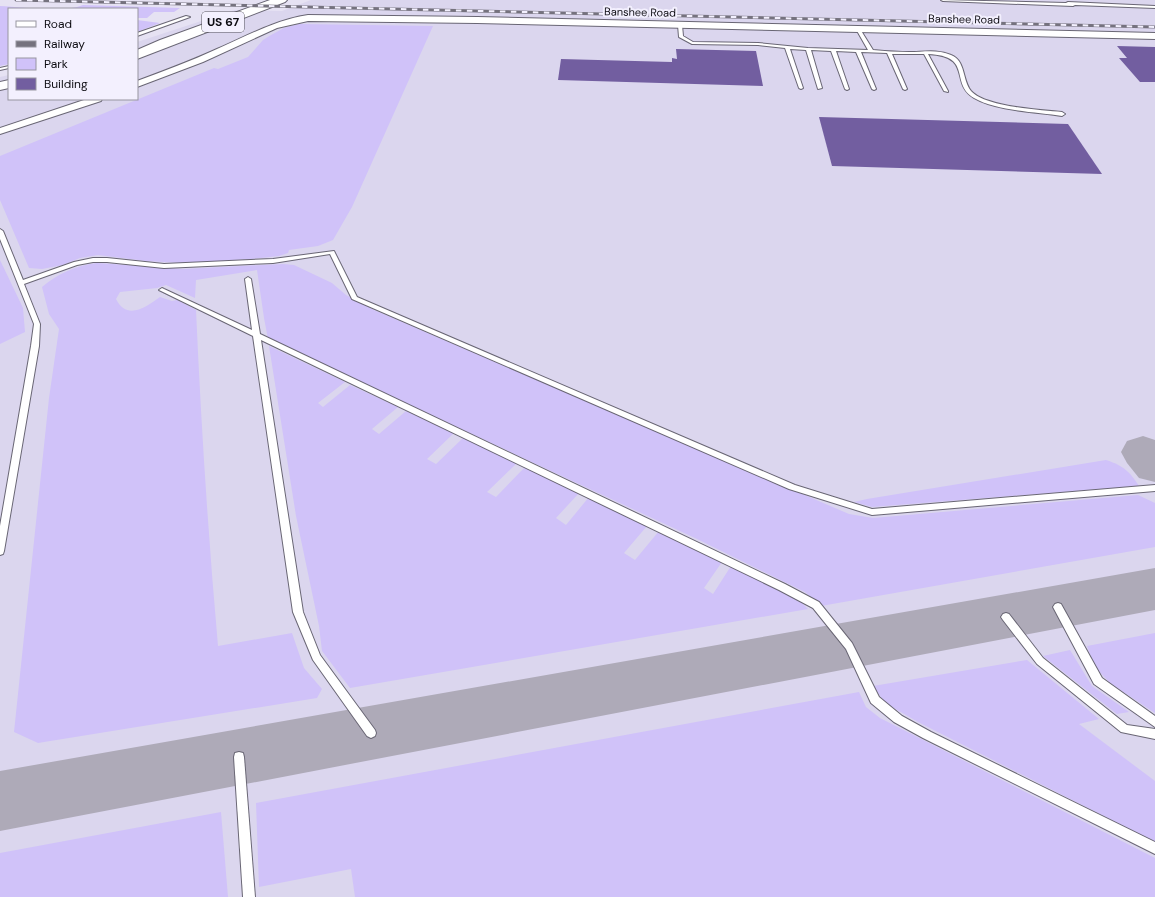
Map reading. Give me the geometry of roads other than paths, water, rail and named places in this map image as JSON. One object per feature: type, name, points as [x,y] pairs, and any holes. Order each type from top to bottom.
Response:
[{"type":"highway","name":"US 67","points":[[138,55],[164,43],[281,0]]},
{"type":"highway","name":"US 67","points":[[138,50],[164,43]]},
{"type":"street","name":"Banshee Road","points":[[138,84],[217,52],[274,25],[298,19],[387,18],[1155,36]]},
{"type":"street","points":[[0,131],[94,100]]},
{"type":"lane","points":[[943,0],[1073,5],[1155,6]]},
{"type":"lane","points":[[1058,0],[1073,5]]},
{"type":"lane","points":[[138,35],[188,17]]},
{"type":"lane","points":[[680,25],[681,37],[692,43],[758,44],[808,49],[925,52],[945,55],[954,58],[961,70],[969,92],[978,98],[1005,106],[1062,114]]},
{"type":"lane","points":[[858,29],[871,51]]},
{"type":"lane","points":[[787,47],[801,88]]},
{"type":"lane","points":[[808,49],[820,88]]},
{"type":"lane","points":[[833,50],[847,89]]},
{"type":"lane","points":[[858,50],[874,89]]},
{"type":"lane","points":[[889,52],[905,89]]},
{"type":"lane","points":[[925,52],[946,91]]},
{"type":"lane","points":[[0,232],[37,324],[35,346],[0,551]]},
{"type":"lane","points":[[21,283],[76,263],[93,260],[164,266],[273,262],[332,252],[354,298],[792,487],[872,512],[1155,488]]},
{"type":"lane","points":[[248,279],[298,612],[316,657],[371,733]]},
{"type":"lane","points":[[162,290],[782,587],[816,605],[849,646],[875,700],[898,719],[927,735],[1155,848]]},
{"type":"lane","points":[[1058,607],[1098,681],[1155,722]]},
{"type":"lane","points":[[1006,617],[1040,661],[1125,729],[1155,734]]},
{"type":"lane","points":[[239,757],[249,897]]},
{"type":"railway","points":[[16,0],[1155,27]]}]
